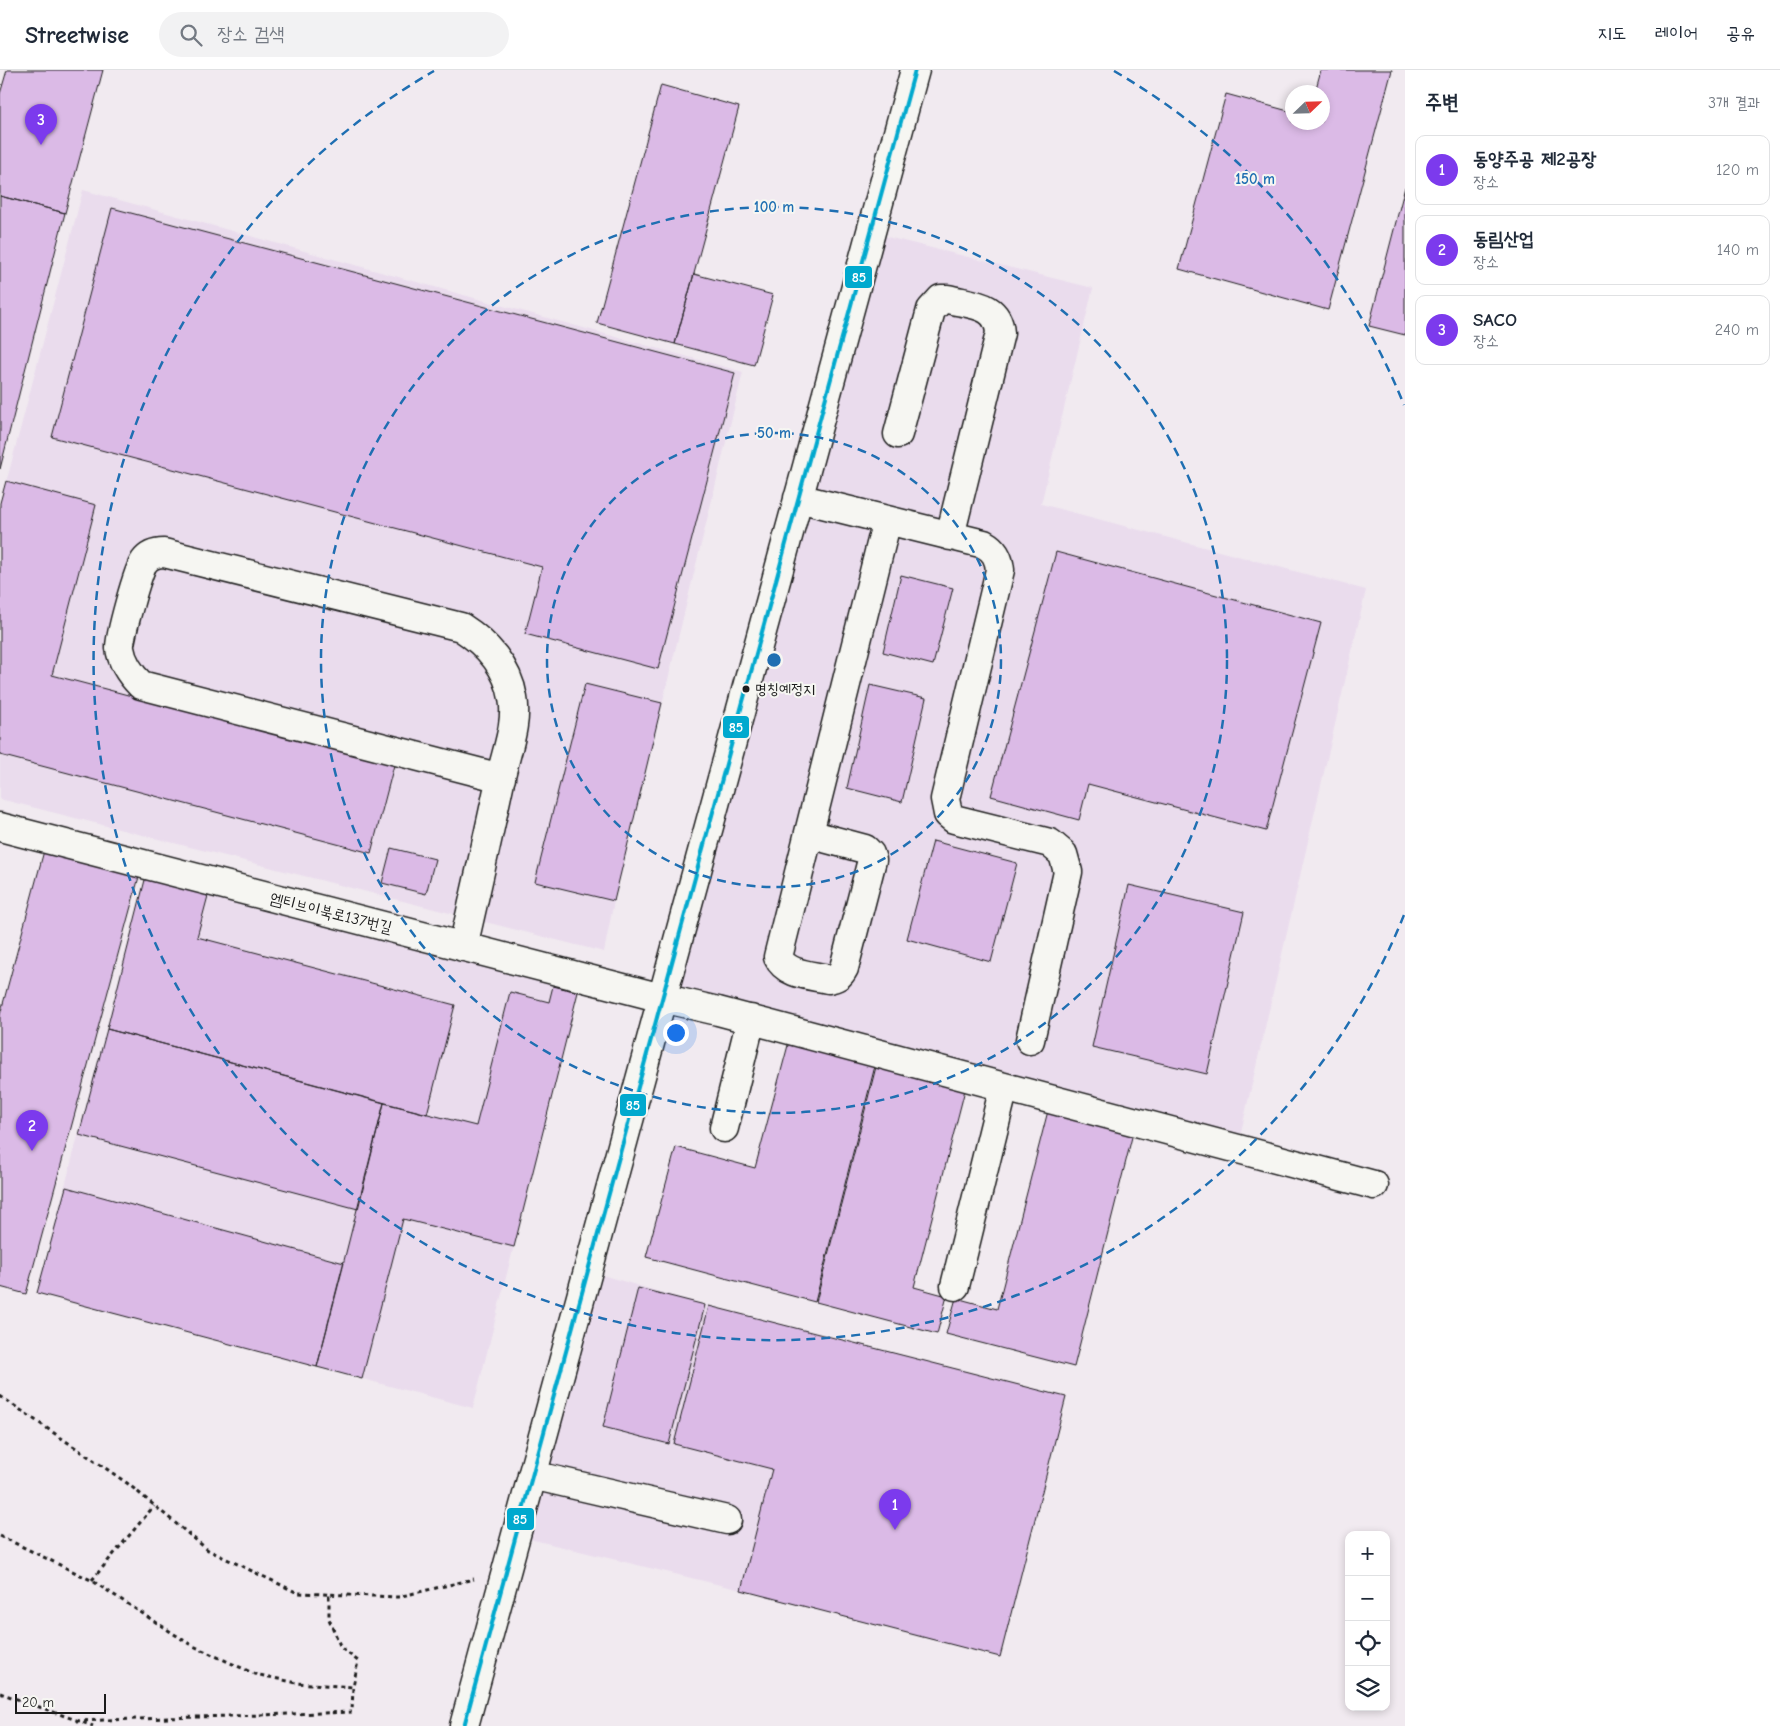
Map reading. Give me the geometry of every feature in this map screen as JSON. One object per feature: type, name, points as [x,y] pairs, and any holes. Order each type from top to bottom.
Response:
[{"type":"street","points":[[464,1726],[915,70]]},
{"type":"street","points":[[898,434],[931,310],[941,300],[948,299],[990,309],[1000,324],[1000,333],[950,536]]},
{"type":"street","points":[[798,498],[984,544],[991,548],[999,562],[1000,570],[946,799],[948,814],[954,819],[1050,843],[1063,854],[1068,872],[1030,1040]]},
{"type":"street","points":[[809,834],[865,849],[870,854],[872,860],[844,968],[841,974],[835,978],[828,979],[787,969],[781,964],[778,957],[887,520]]},
{"type":"street","points":[[464,947],[501,778],[513,720],[513,697],[504,671],[494,656],[478,637],[461,627],[164,553],[157,553],[142,563],[137,575],[120,647],[127,667],[132,676],[141,685],[501,778]]},
{"type":"street","name":"엠티브이북로137번길","points":[[0,827],[662,998],[751,1019],[1374,1185]]},
{"type":"street","points":[[724,1128],[751,1019]]},
{"type":"street","points":[[955,1286],[1004,1087]]},
{"type":"street","points":[[532,1475],[726,1520]]},
{"type":"path","points":[[0,1396],[127,1483],[208,1550],[298,1594],[398,1597],[506,1571]]},
{"type":"path","points":[[91,1580],[154,1506]]},
{"type":"path","points":[[0,1536],[91,1580],[192,1645],[255,1674],[297,1682],[353,1688]]},
{"type":"path","points":[[76,1721],[352,1712],[353,1688],[358,1661],[341,1648],[329,1619],[329,1594]]},
{"type":"path","points":[[0,1694],[93,1726]]},
{"type":"shaded area","points":[[83,190],[743,372],[614,901],[604,952],[0,799],[0,506]]},
{"type":"shaded area","points":[[871,233],[1093,288],[1041,504],[1366,590],[1237,1149],[662,998]]},
{"type":"shaded area","points":[[146,876],[578,992],[473,1408],[37,1293]]},
{"type":"shaded area","points":[[588,1271],[705,1305],[1066,1397],[1000,1657],[741,1590],[513,1535]]},
{"type":"building","points":[[7,70],[103,70],[65,213],[0,196],[0,94]]},
{"type":"building","points":[[1321,70],[1392,70],[1328,310],[1179,269],[1226,94],[1285,110],[1285,130],[1330,130],[1330,85],[1317,85]]},
{"type":"building","points":[[661,85],[739,107],[675,344],[597,323]]},
{"type":"building","points":[[1405,187],[1405,335],[1369,326]]},
{"type":"building","points":[[0,196],[65,213],[0,469]]},
{"type":"building","points":[[112,208],[735,373],[658,669],[525,634],[542,567],[52,437]]},
{"type":"building","points":[[694,274],[773,295],[754,365],[675,344]]},
{"type":"building","points":[[6,481],[96,505],[52,675],[394,765],[371,853],[0,755],[0,503]]},
{"type":"building","points":[[1056,552],[1321,623],[1266,831],[1088,784],[1079,820],[991,796]]},
{"type":"building","points":[[901,575],[953,588],[933,665],[883,652]]},
{"type":"building","points":[[585,684],[662,703],[614,901],[535,882]]},
{"type":"building","points":[[870,685],[926,698],[902,802],[847,788]]},
{"type":"building","points":[[933,841],[1017,863],[991,962],[907,939]]},
{"type":"building","points":[[45,847],[140,873],[26,1294],[0,1287],[0,1015]]},
{"type":"building","points":[[391,848],[435,859],[426,894],[382,883]]},
{"type":"building","points":[[146,876],[209,892],[197,937],[455,1005],[427,1114],[107,1029]]},
{"type":"building","points":[[1129,885],[1244,912],[1207,1074],[1092,1047]]},
{"type":"building","points":[[553,986],[578,992],[514,1247],[403,1219],[362,1379],[317,1367],[384,1103],[476,1126],[510,992],[549,1002]]},
{"type":"building","points":[[107,1029],[384,1103],[358,1209],[79,1135]]},
{"type":"building","points":[[791,1034],[877,1058],[815,1302],[646,1257],[676,1147],[755,1168]]},
{"type":"building","points":[[878,1059],[967,1082],[914,1287],[947,1296],[937,1334],[816,1302]]},
{"type":"building","points":[[1050,1103],[1135,1125],[1074,1367],[946,1334],[956,1298],[997,1309]]},
{"type":"building","points":[[66,1187],[344,1263],[317,1367],[37,1293]]},
{"type":"building","points":[[638,1288],[705,1305],[669,1444],[603,1427]]},
{"type":"building","points":[[709,1306],[1066,1397],[1000,1657],[741,1590],[772,1469],[674,1444]]},
{"type":"transit line","name":"85","points":[[464,1726],[915,70]]},
{"type":"place","name":"SACO","points":[[41,145]]},
{"type":"place","name":"명칭예정지","points":[[746,689]]},
{"type":"place","name":"동림산업","points":[[32,1151]]},
{"type":"place","name":"동양주공 제2공장","points":[[895,1530]]}]
